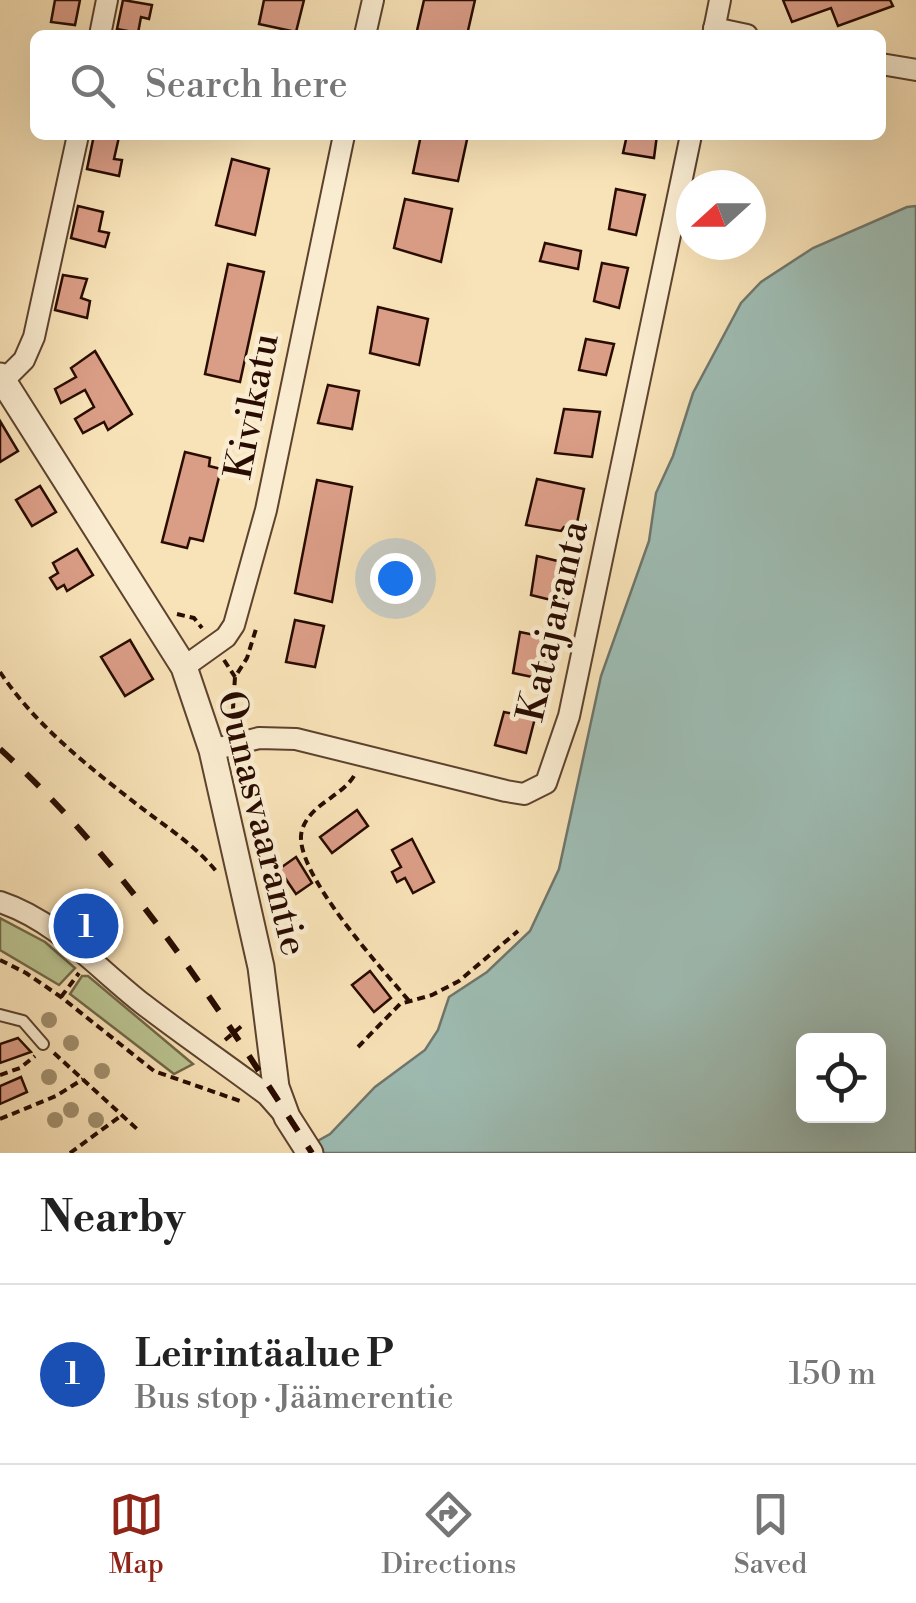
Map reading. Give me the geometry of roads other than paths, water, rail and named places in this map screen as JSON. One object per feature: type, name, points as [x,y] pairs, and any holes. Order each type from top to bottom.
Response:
[{"type":"street","points":[[101,30],[107,0]]},
{"type":"street","points":[[366,30],[373,0]]},
{"type":"street","points":[[714,30],[720,0]]},
{"type":"street","points":[[886,65],[916,70]]},
{"type":"street","points":[[1,378],[24,360],[34,337],[77,140]]},
{"type":"street","name":"Kivikatu","points":[[184,667],[226,637],[234,625],[266,510],[343,140]]},
{"type":"street","name":"Katajaranta","points":[[212,750],[272,738],[296,739],[506,792],[524,794],[546,783],[569,716],[690,140]]},
{"type":"street","name":"Ounasvaarantie","points":[[1,378],[184,667],[212,750],[261,967],[276,1086],[287,1117],[310,1153]]},
{"type":"street","points":[[0,902],[35,918],[90,958],[144,1004],[267,1094],[287,1117]]},
{"type":"street","points":[[233,1069],[247,1067],[266,1053],[270,1036]]},
{"type":"lane","points":[[0,1015],[23,1021],[43,1044]]},
{"type":"water","points":[[916,206],[916,1153],[296,1153],[330,1134],[375,1087],[425,1050],[438,1030],[449,997],[487,972],[530,931],[559,869],[601,676],[649,541],[656,493],[673,456],[693,393],[741,303],[761,282],[813,248]]},
{"type":"railway","points":[[0,749],[89,841],[169,940],[312,1153]]},
{"type":"place","name":"Leirintäalue P","points":[[86,926]]}]
